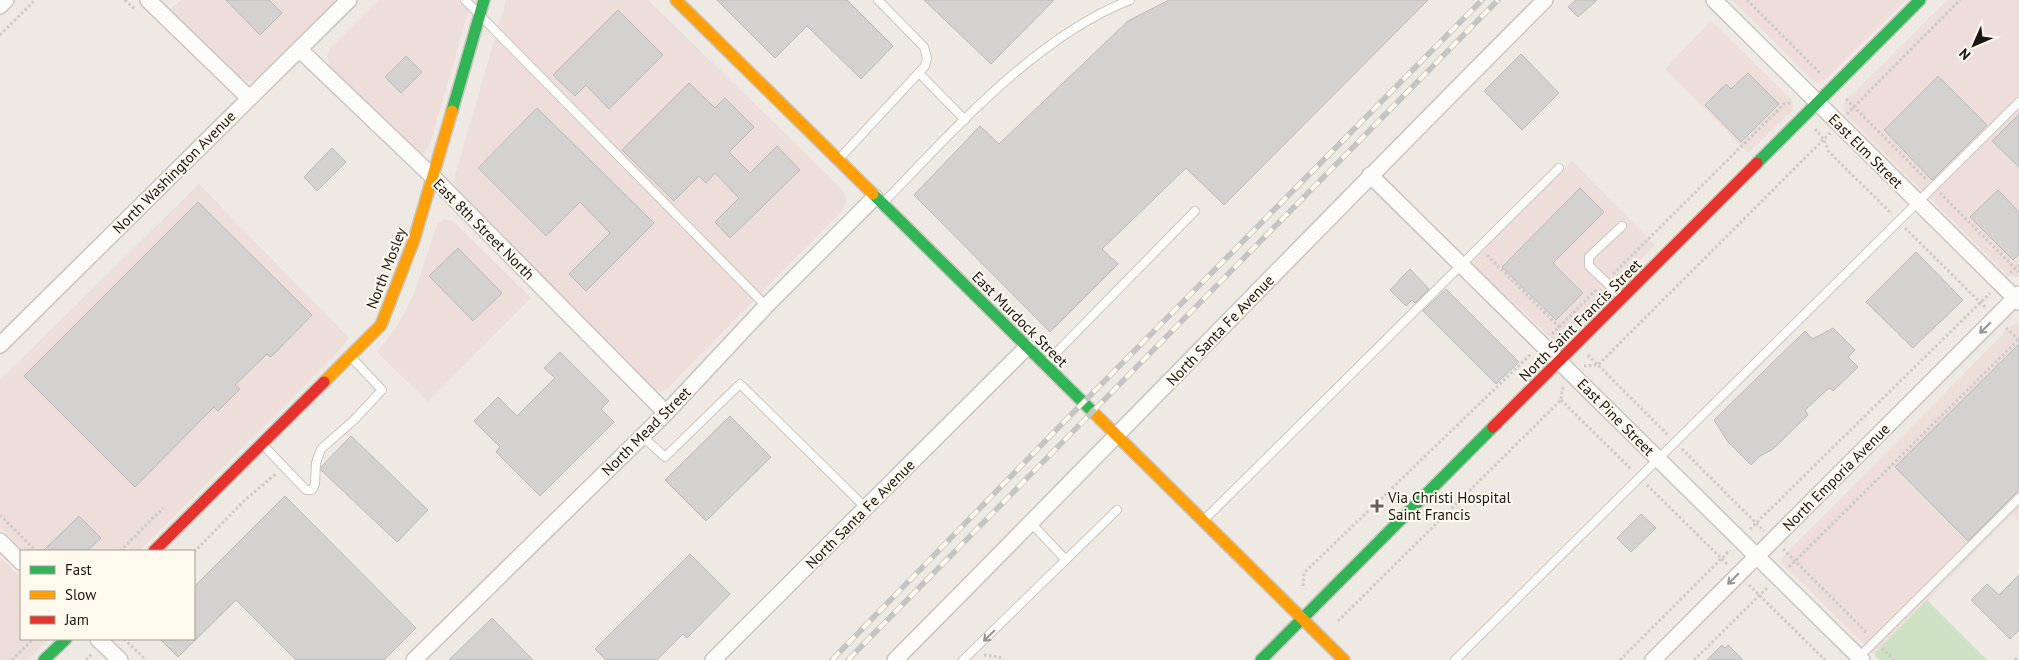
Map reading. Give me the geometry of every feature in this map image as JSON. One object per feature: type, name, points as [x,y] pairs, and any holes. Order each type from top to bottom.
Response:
[{"type":"street","points":[[0,6],[6,0]]},
{"type":"street","points":[[148,0],[249,98]]},
{"type":"street","name":"North Washington Avenue","points":[[0,345],[349,0]]},
{"type":"street","name":"North Mosley","points":[[155,550],[381,325],[414,240],[484,0]]},
{"type":"street","name":"East Murdock Street","points":[[676,0],[1344,660]]},
{"type":"street","name":"North Santa Fe Avenue","points":[[895,660],[1117,436],[1370,175],[1545,0]]},
{"type":"street","name":"North Saint Francis Street","points":[[1261,660],[1384,534],[1559,362],[1920,0]]},
{"type":"street","name":"East Elm Street","points":[[1721,2],[1839,124],[2000,283],[2018,298]]},
{"type":"street","name":"East 8th Street North","points":[[299,49],[433,177],[666,413]]},
{"type":"street","name":"East Pine Street","points":[[1370,175],[1861,659]]},
{"type":"street","name":"North Mead Street","points":[[414,660],[666,413],[766,306],[878,201]]},
{"type":"street","name":"North Emporia Avenue","points":[[1653,660],[1996,317],[2018,298]]},
{"type":"street","name":"North Santa Fe Avenue","points":[[713,660],[1027,347]]},
{"type":"street","points":[[0,541],[20,561]]},
{"type":"street","points":[[44,660],[65,640]]},
{"type":"street","points":[[99,640],[120,660]]},
{"type":"lane","points":[[464,0],[480,14],[766,306]]},
{"type":"lane","points":[[838,160],[925,66],[927,58],[924,47],[878,0]]},
{"type":"lane","points":[[878,201],[1044,50],[1088,21],[1130,0]]},
{"type":"lane","points":[[920,72],[965,120]]},
{"type":"lane","points":[[1455,660],[2019,102]]},
{"type":"lane","points":[[1203,521],[1558,168]]},
{"type":"lane","points":[[1045,364],[1195,211]]},
{"type":"lane","points":[[1622,226],[1589,257],[1589,266],[1623,298]]},
{"type":"lane","points":[[263,444],[306,490],[312,490],[315,484],[316,463],[321,449],[354,420],[382,390],[350,356]]},
{"type":"lane","points":[[642,436],[665,457],[740,384],[866,508]]},
{"type":"lane","points":[[1861,659],[1875,642],[2019,498]]},
{"type":"lane","points":[[963,660],[1117,510]]},
{"type":"lane","points":[[1031,523],[1066,560]]},
{"type":"path","points":[[0,36],[35,0]]},
{"type":"path","points":[[1747,0],[2019,272]]},
{"type":"path","points":[[1338,621],[1561,400],[1562,389],[1581,366],[1598,365],[1824,140],[1960,0]]},
{"type":"path","points":[[1303,586],[1304,573],[1542,344],[1784,104],[1795,102],[1827,67]]},
{"type":"path","points":[[1694,660],[2019,340],[1829,152],[1824,140]]},
{"type":"path","points":[[1479,247],[1894,660]]},
{"type":"path","points":[[1620,660],[1756,523],[2019,265]]},
{"type":"path","points":[[1561,400],[1825,660]]},
{"type":"path","points":[[195,551],[245,500],[284,467]]},
{"type":"path","points":[[121,550],[163,508]]},
{"type":"path","points":[[0,516],[35,550]]},
{"type":"path","points":[[12,660],[32,640]]},
{"type":"path","points":[[125,640],[146,660]]},
{"type":"path","points":[[984,655],[999,657],[1004,660]]},
{"type":"path","points":[[2015,660],[2019,656]]},
{"type":"shaded area","points":[[181,0],[337,0],[257,81],[247,81],[238,76],[171,9]]},
{"type":"shaded area","points":[[378,0],[472,0],[430,144],[424,154],[417,153],[329,65],[327,56],[330,48]]},
{"type":"shaded area","points":[[506,0],[648,0],[843,190],[846,201],[840,213],[667,389],[659,392],[650,387],[457,192],[453,182]]},
{"type":"shaded area","points":[[1732,0],[1906,0],[1826,79],[1818,83],[1812,80]]},
{"type":"shaded area","points":[[1947,0],[2019,0],[2019,277],[2008,276],[1845,114],[1843,106],[1847,99]]},
{"type":"shaded area","points":[[1711,21],[1790,98],[1793,105],[1793,110],[1748,153],[1665,69]]},
{"type":"shaded area","points":[[1572,161],[1655,245],[1564,337],[1557,341],[1551,338],[1471,263]]},
{"type":"shaded area","points":[[199,184],[349,338],[334,356],[140,550],[23,550],[0,528],[0,380]]},
{"type":"shaded area","points":[[445,219],[453,221],[531,298],[428,402],[377,352],[397,326],[413,296],[437,224]]},
{"type":"shaded area","points":[[2019,324],[2019,520],[2013,514],[1874,654],[1785,567],[1781,560],[2011,326]]},
{"type":"shaded area","points":[[0,557],[20,577],[20,640],[48,640],[28,660],[0,660]]},
{"type":"green space","points":[[1927,600],[1987,660],[1879,660],[1874,654]]},
{"type":"building","points":[[226,0],[269,0],[282,13],[260,35]]},
{"type":"building","points":[[717,0],[847,0],[893,46],[861,79],[807,26],[775,58]]},
{"type":"building","points":[[924,0],[1054,0],[991,64]]},
{"type":"building","points":[[1169,0],[1428,0],[1224,205],[1186,168],[1102,249],[1118,264],[1050,332],[914,195],[980,126],[999,144],[1128,21]]},
{"type":"building","points":[[1576,0],[1597,0],[1578,17],[1568,7]]},
{"type":"building","points":[[618,10],[663,55],[609,109],[586,85],[575,96],[553,75]]},
{"type":"building","points":[[1521,54],[1559,93],[1522,130],[1484,91]]},
{"type":"building","points":[[406,56],[422,72],[401,93],[385,77]]},
{"type":"building","points":[[1748,73],[1779,104],[1741,142],[1705,105],[1726,84],[1731,89]]},
{"type":"building","points":[[1938,76],[1987,125],[1932,180],[1884,130]]},
{"type":"building","points":[[689,83],[715,108],[725,98],[754,127],[729,152],[750,173],[777,146],[800,170],[730,238],[715,222],[739,198],[715,173],[706,183],[699,176],[674,201],[622,150]]},
{"type":"building","points":[[537,108],[654,223],[586,291],[569,274],[610,233],[580,202],[546,236],[478,168]]},
{"type":"building","points":[[2019,114],[2019,167],[1992,141]]},
{"type":"building","points":[[332,148],[346,162],[317,191],[304,177]]},
{"type":"building","points":[[1580,188],[1604,212],[1553,263],[1583,293],[1556,320],[1502,267]]},
{"type":"building","points":[[1998,190],[2019,212],[2019,254],[2013,260],[1970,217]]},
{"type":"building","points":[[198,202],[312,315],[271,357],[267,354],[235,385],[240,389],[218,411],[214,407],[135,487],[24,376]]},
{"type":"building","points":[[458,248],[502,293],[473,321],[429,276]]},
{"type":"building","points":[[1916,252],[1963,300],[1913,348],[1866,302]]},
{"type":"building","points":[[1410,269],[1429,289],[1415,303],[1412,300],[1406,306],[1390,290]]},
{"type":"building","points":[[1446,289],[1519,362],[1496,384],[1423,311]]},
{"type":"building","points":[[1833,328],[1855,350],[1848,357],[1858,367],[1833,391],[1829,388],[1805,410],[1808,415],[1773,449],[1760,456],[1751,465],[1728,442],[1714,420],[1805,331],[1813,339]]},
{"type":"building","points":[[2019,344],[2019,490],[1968,541],[1895,467]]},
{"type":"building","points":[[560,352],[609,401],[601,409],[614,422],[540,496],[496,452],[500,447],[474,421],[498,397],[517,416],[555,378],[544,368]]},
{"type":"building","points":[[730,416],[771,457],[706,521],[665,480]]},
{"type":"building","points":[[351,436],[428,510],[397,542],[321,470],[321,467]]},
{"type":"building","points":[[285,496],[416,628],[384,660],[296,660],[236,600],[178,657],[161,640],[195,640],[195,586]]},
{"type":"building","points":[[1641,514],[1656,528],[1631,552],[1617,538]]},
{"type":"building","points":[[79,516],[101,538],[88,550],[44,550]]},
{"type":"building","points":[[690,554],[730,594],[687,638],[683,634],[657,660],[606,660],[595,649]]},
{"type":"building","points":[[2019,575],[2019,630],[2010,639],[1971,600],[1987,584],[1999,595]]},
{"type":"building","points":[[492,618],[533,660],[449,660]]},
{"type":"building","points":[[1722,645],[1725,648],[1728,645],[1743,660],[1707,660]]},
{"type":"railway","points":[[832,660],[1058,428],[1482,0]]},
{"type":"railway","points":[[848,660],[1498,0]]},
{"type":"traffic: fast","points":[[452,111],[484,0]]},
{"type":"traffic: fast","points":[[1757,163],[1920,0]]},
{"type":"traffic: fast","points":[[873,194],[1094,413]]},
{"type":"traffic: fast","points":[[1261,660],[1493,427]]},
{"type":"traffic: fast","points":[[44,660],[65,640]]},
{"type":"traffic: slow","points":[[676,0],[873,194]]},
{"type":"traffic: slow","points":[[324,382],[381,325],[414,240],[452,111]]},
{"type":"traffic: slow","points":[[1094,413],[1344,660]]},
{"type":"traffic: jam","points":[[1493,427],[1757,163]]},
{"type":"traffic: jam","points":[[155,550],[324,382]]},
{"type":"place","name":"Via Christi Hospital Saint Francis","points":[[1377,506]]}]
